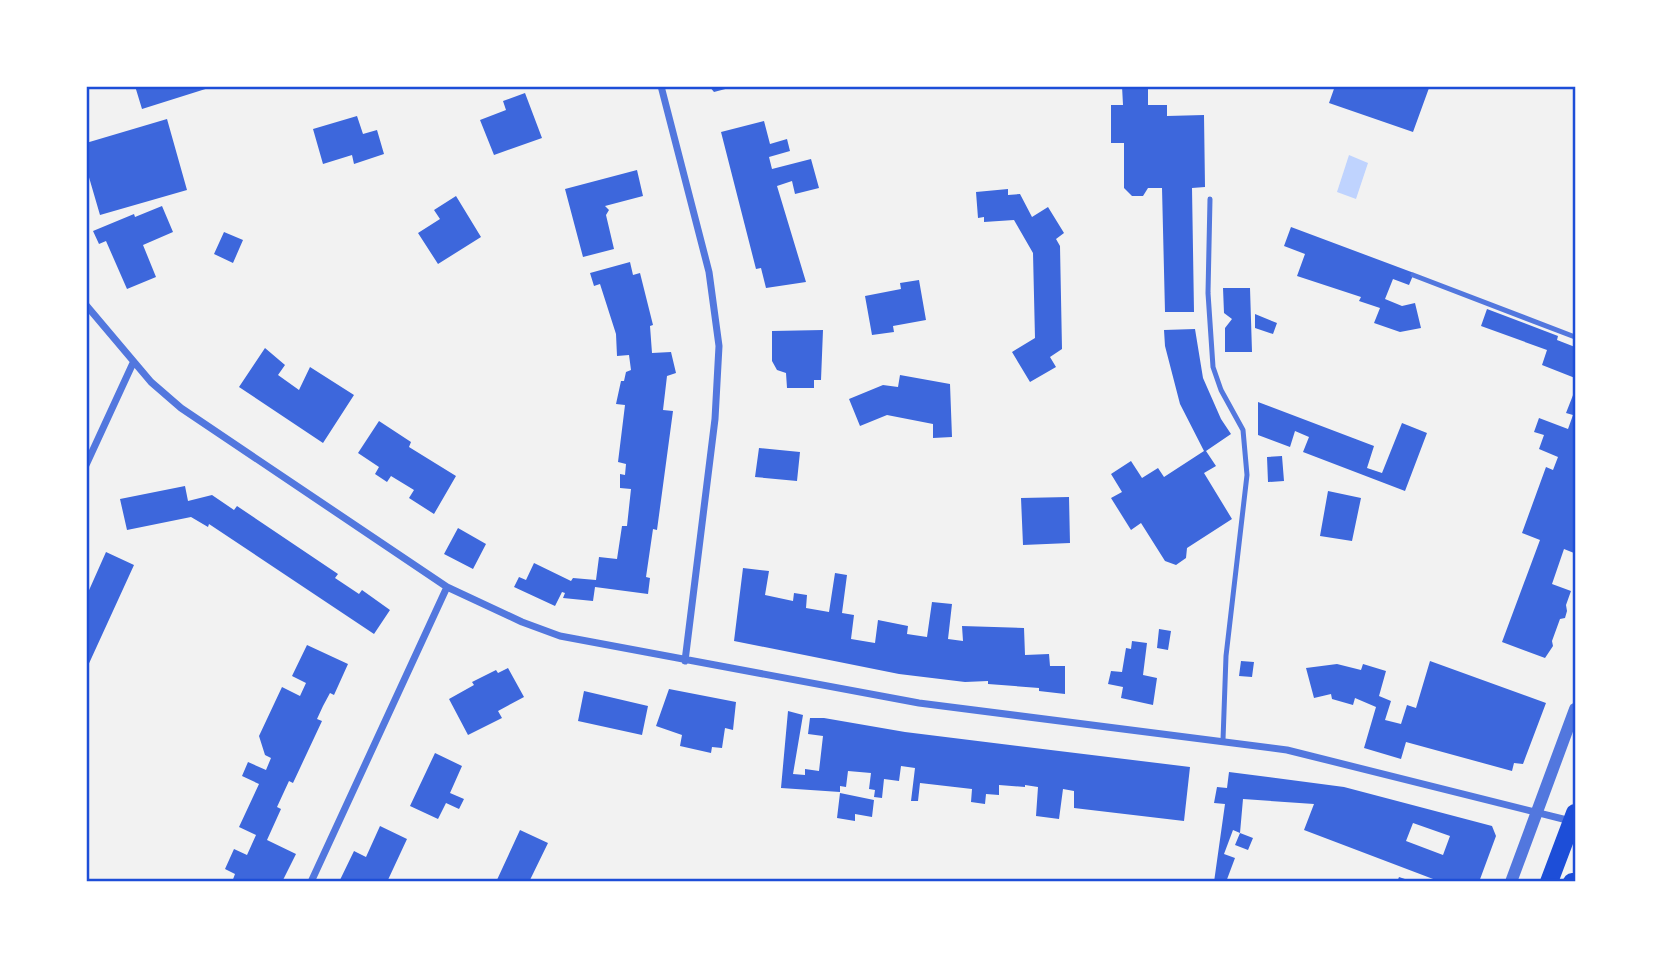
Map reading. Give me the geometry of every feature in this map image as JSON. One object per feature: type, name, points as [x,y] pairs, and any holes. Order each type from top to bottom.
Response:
[{"type":"main road","points":[[1549,882],[1574,819]]},
{"type":"street","points":[[661,86],[709,272],[719,346],[715,419],[685,661]]},
{"type":"street","points":[[86,305],[133,363],[181,408],[447,587],[522,622],[560,636],[685,661],[954,708],[1223,740],[1316,756],[1536,814],[1574,819]]},
{"type":"street","points":[[86,465],[133,363]]},
{"type":"street","points":[[311,882],[447,587]]},
{"type":"street","points":[[1511,882],[1575,709]]},
{"type":"lane","points":[[1210,199],[1208,293],[1213,367],[1221,390],[1243,430],[1247,475],[1226,656],[1223,740]]},
{"type":"lane","points":[[1413,275],[1575,337]]},
{"type":"water","points":[[1349,155],[1368,163],[1356,199],[1337,192]]},
{"type":"building","points":[[135,86],[215,86],[142,109]]},
{"type":"building","points":[[709,86],[733,86],[733,87],[714,92]]},
{"type":"building","points":[[1122,86],[1148,86],[1148,105],[1167,105],[1167,116],[1204,115],[1205,187],[1192,188],[1194,312],[1165,312],[1162,188],[1148,188],[1143,196],[1132,196],[1124,188],[1124,143],[1111,143],[1111,105],[1123,105]]},
{"type":"building","points":[[1335,86],[1429,88],[1413,132],[1329,103]]},
{"type":"building","points":[[525,93],[542,138],[494,155],[480,120],[506,110],[503,101]]},
{"type":"building","points":[[357,116],[363,134],[377,130],[384,154],[354,164],[352,155],[323,164],[313,129]]},
{"type":"building","points":[[167,119],[187,190],[100,215],[86,167],[86,143]]},
{"type":"building","points":[[764,121],[770,144],[787,139],[790,151],[769,157],[772,169],[811,159],[819,188],[795,194],[792,181],[777,186],[806,282],[766,288],[761,268],[756,269],[721,132]]},
{"type":"building","points":[[637,170],[643,196],[605,206],[609,210],[606,215],[614,249],[583,257],[565,189]]},
{"type":"building","points":[[1008,189],[1008,195],[1020,194],[1032,217],[1048,207],[1064,233],[1056,239],[1060,246],[1062,349],[1050,357],[1056,367],[1030,382],[1012,352],[1035,338],[1033,253],[1014,220],[984,222],[984,217],[978,218],[976,192]]},
{"type":"building","points":[[456,196],[481,237],[438,264],[418,233],[440,219],[434,210]]},
{"type":"building","points":[[162,206],[173,232],[143,245],[156,277],[127,289],[106,241],[99,244],[93,231]]},
{"type":"building","points":[[1291,227],[1414,273],[1409,285],[1393,279],[1385,299],[1402,306],[1415,303],[1421,328],[1400,332],[1374,323],[1380,308],[1359,301],[1361,297],[1297,276],[1305,254],[1284,246]]},
{"type":"building","points":[[224,232],[243,240],[233,263],[214,254]]},
{"type":"building","points":[[630,262],[633,275],[640,273],[653,325],[650,326],[652,353],[671,352],[676,373],[667,376],[663,410],[673,411],[657,530],[653,529],[646,577],[650,578],[648,594],[595,587],[593,601],[563,598],[565,593],[562,592],[555,606],[514,587],[519,577],[526,580],[534,563],[571,581],[573,578],[596,580],[599,557],[617,559],[622,526],[627,526],[631,489],[620,488],[620,474],[625,475],[626,464],[618,462],[625,405],[616,404],[621,381],[624,381],[626,372],[631,370],[629,355],[617,356],[616,334],[600,284],[594,286],[590,273]]},
{"type":"building","points":[[919,280],[926,320],[893,326],[894,332],[872,335],[865,296],[901,289],[900,283]]},
{"type":"building","points":[[1223,288],[1250,288],[1252,352],[1225,352],[1225,328],[1232,319],[1224,313]]},
{"type":"building","points":[[1487,309],[1558,336],[1557,340],[1575,347],[1575,378],[1542,365],[1547,350],[1481,326]]},
{"type":"building","points":[[1255,314],[1277,323],[1273,334],[1255,328]]},
{"type":"building","points":[[1195,329],[1203,378],[1221,419],[1231,434],[1206,451],[1216,466],[1204,473],[1232,519],[1187,548],[1186,558],[1176,565],[1165,561],[1141,523],[1131,530],[1111,498],[1122,492],[1111,474],[1131,461],[1142,478],[1158,468],[1164,477],[1204,451],[1180,404],[1165,346],[1164,330]]},
{"type":"building","points":[[823,330],[821,380],[814,380],[814,388],[787,388],[786,373],[777,370],[772,361],[772,331]]},
{"type":"building","points":[[265,348],[285,365],[278,375],[299,390],[310,367],[354,395],[323,443],[239,387]]},
{"type":"building","points":[[900,375],[950,384],[952,437],[933,438],[933,424],[887,415],[860,426],[849,399],[883,385],[898,387]]},
{"type":"building","points":[[1575,390],[1575,550],[1574,553],[1564,549],[1552,584],[1571,591],[1565,618],[1560,619],[1552,641],[1553,646],[1545,658],[1502,642],[1540,540],[1522,533],[1546,467],[1553,470],[1558,457],[1539,449],[1544,435],[1534,432],[1539,418],[1568,429],[1573,415],[1566,413]]},
{"type":"building","points":[[1258,402],[1374,446],[1367,468],[1382,473],[1402,423],[1427,433],[1405,491],[1303,452],[1309,437],[1295,431],[1290,447],[1258,435]]},
{"type":"building","points":[[379,421],[411,442],[409,447],[456,476],[434,514],[409,498],[414,490],[391,476],[387,482],[375,474],[379,467],[358,453]]},
{"type":"building","points":[[759,448],[800,452],[797,481],[755,477]]},
{"type":"building","points":[[1282,456],[1284,481],[1268,482],[1267,457]]},
{"type":"building","points":[[185,486],[188,501],[212,495],[234,510],[237,506],[338,574],[335,578],[359,594],[362,590],[390,610],[374,634],[209,524],[208,527],[191,517],[127,530],[120,499]]},
{"type":"building","points":[[1328,491],[1361,498],[1352,541],[1320,536]]},
{"type":"building","points":[[1069,497],[1070,543],[1023,545],[1021,498]]},
{"type":"building","points":[[458,528],[486,544],[473,569],[444,554]]},
{"type":"building","points":[[106,552],[134,565],[86,670],[86,597]]},
{"type":"building","points":[[743,568],[769,571],[765,595],[793,601],[794,593],[807,595],[806,608],[829,612],[835,573],[847,575],[842,613],[854,615],[851,639],[875,643],[878,620],[908,626],[907,634],[927,637],[932,602],[952,604],[948,639],[963,641],[962,626],[1024,628],[1025,655],[1049,654],[1050,666],[1065,666],[1065,694],[1039,691],[1039,688],[988,684],[988,681],[965,682],[899,674],[734,641]]},
{"type":"building","points":[[1159,629],[1171,631],[1168,650],[1157,648]]},
{"type":"building","points":[[1132,641],[1147,643],[1143,675],[1157,678],[1153,705],[1121,698],[1123,687],[1108,684],[1111,671],[1122,672],[1126,648],[1131,649]]},
{"type":"building","points":[[307,645],[348,664],[334,695],[330,693],[317,719],[322,721],[293,783],[289,781],[277,807],[281,809],[267,840],[296,854],[282,882],[232,882],[235,874],[225,869],[234,849],[247,855],[256,835],[239,827],[259,784],[242,776],[248,762],[266,770],[271,758],[265,755],[259,736],[282,687],[300,696],[306,683],[292,676]]},
{"type":"building","points":[[1241,661],[1254,662],[1252,677],[1239,676]]},
{"type":"building","points":[[1430,661],[1546,703],[1523,764],[1514,763],[1512,771],[1406,742],[1401,759],[1364,748],[1376,707],[1355,698],[1353,705],[1332,699],[1331,694],[1314,698],[1306,668],[1337,664],[1361,670],[1363,664],[1386,671],[1379,696],[1391,701],[1385,720],[1401,724],[1407,705],[1416,708]]},
{"type":"building","points":[[508,668],[524,697],[498,711],[502,718],[468,735],[449,699],[474,685],[472,682],[496,670],[498,673]]},
{"type":"building","points":[[669,689],[736,702],[733,730],[725,728],[722,748],[712,747],[711,753],[680,746],[682,735],[656,726]]},
{"type":"building","points":[[584,691],[648,706],[642,735],[578,721]]},
{"type":"building","points":[[788,711],[803,715],[793,774],[805,775],[805,769],[819,771],[823,736],[808,734],[810,718],[824,718],[905,732],[1190,767],[1184,821],[1074,808],[1074,791],[1063,789],[1059,819],[1036,816],[1038,787],[1025,785],[999,785],[999,795],[986,794],[985,804],[971,802],[972,789],[920,783],[918,801],[911,801],[915,768],[901,766],[899,781],[884,779],[882,798],[874,797],[875,790],[869,789],[871,773],[848,771],[846,787],[840,786],[840,792],[781,788]]},
{"type":"building","points":[[435,753],[462,766],[450,793],[464,799],[459,809],[446,803],[438,819],[410,806]]},
{"type":"building","points":[[1229,772],[1344,787],[1492,826],[1496,836],[1479,882],[1441,882],[1304,830],[1314,804],[1243,799],[1240,833],[1233,830],[1224,854],[1235,858],[1226,882],[1214,882],[1225,804],[1214,803],[1217,787],[1227,788]],"holes":[[[1413,823],[1450,836],[1443,855],[1406,841]]]},
{"type":"building","points":[[840,793],[874,800],[872,817],[855,814],[855,821],[837,818]]},
{"type":"building","points":[[380,826],[407,839],[387,882],[339,882],[354,851],[366,857]]},
{"type":"building","points":[[520,830],[548,843],[529,882],[496,882]]},
{"type":"building","points":[[1240,833],[1253,838],[1248,850],[1235,845]]},
{"type":"building","points":[[1399,877],[1414,882],[1397,882]]}]
